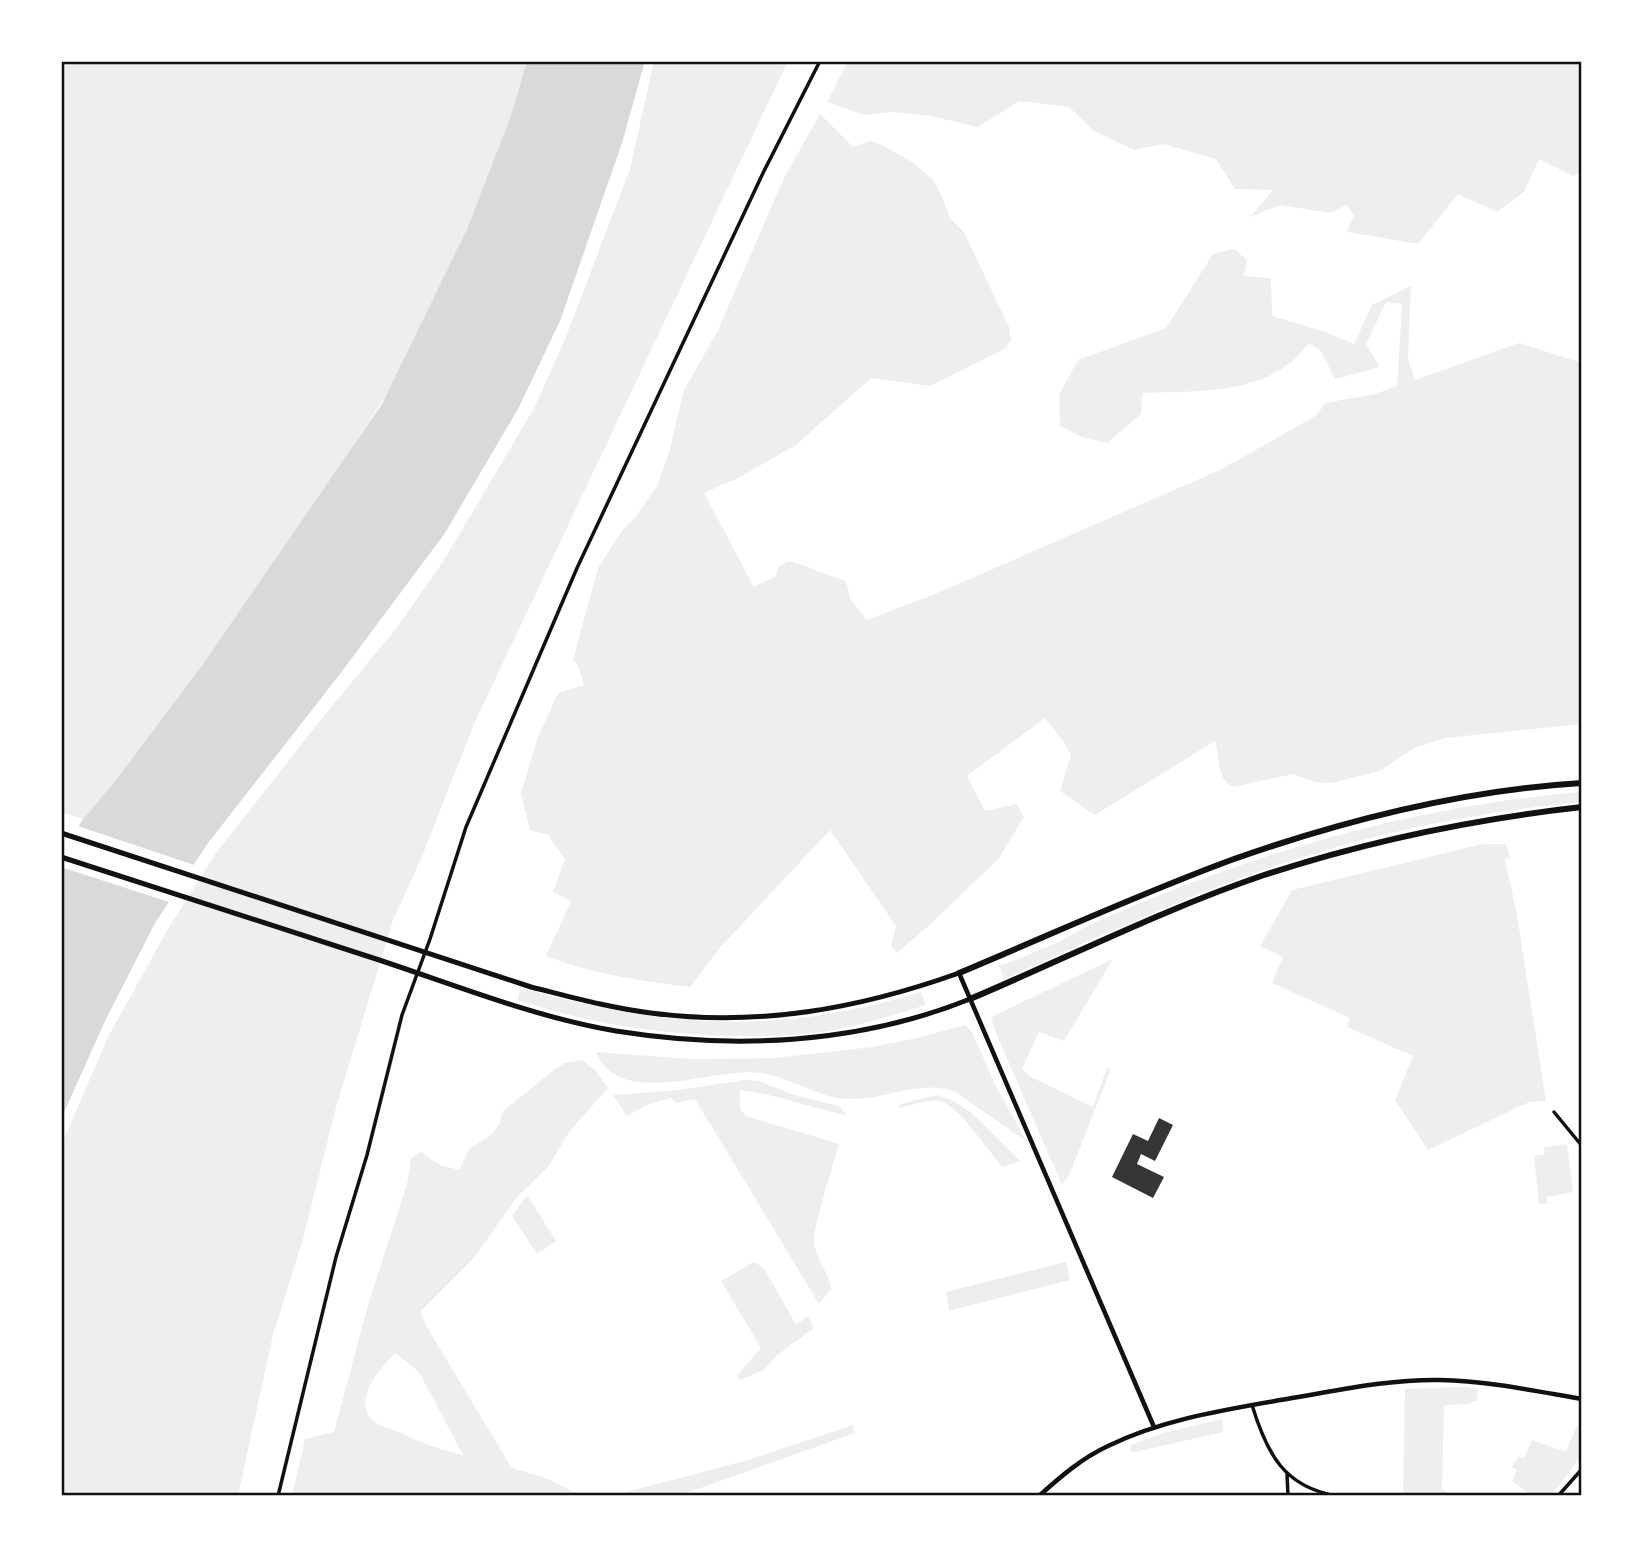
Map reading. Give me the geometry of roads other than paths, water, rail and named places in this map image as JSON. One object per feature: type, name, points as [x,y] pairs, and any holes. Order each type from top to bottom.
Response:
[{"type":"highway","points":[[958,973],[1232,860],[1307,835],[1422,806],[1494,793],[1582,783]]},
{"type":"highway","points":[[970,999],[1264,875],[1424,831],[1504,816],[1582,807]]},
{"type":"main road","points":[[61,833],[531,987],[650,1013],[705,1017],[809,1013],[902,993],[958,973]]},
{"type":"main road","points":[[61,857],[524,1008],[615,1030],[715,1040],[780,1040],[841,1035],[927,1016],[970,999]]},
{"type":"street","points":[[278,1496],[336,1257],[367,1155],[402,1015],[434,928],[466,827],[577,568],[763,173],[820,61]]},
{"type":"street","points":[[958,973],[1154,1427]]},
{"type":"street","points":[[1554,1112],[1582,1146]]},
{"type":"street","points":[[1039,1496],[1094,1453],[1154,1427],[1252,1405],[1416,1381],[1460,1381],[1582,1399]]},
{"type":"street","points":[[1252,1405],[1265,1438],[1287,1474],[1307,1489],[1338,1496]]},
{"type":"street","points":[[1558,1496],[1582,1469]]},
{"type":"street","points":[[1287,1474],[1288,1496]]}]
